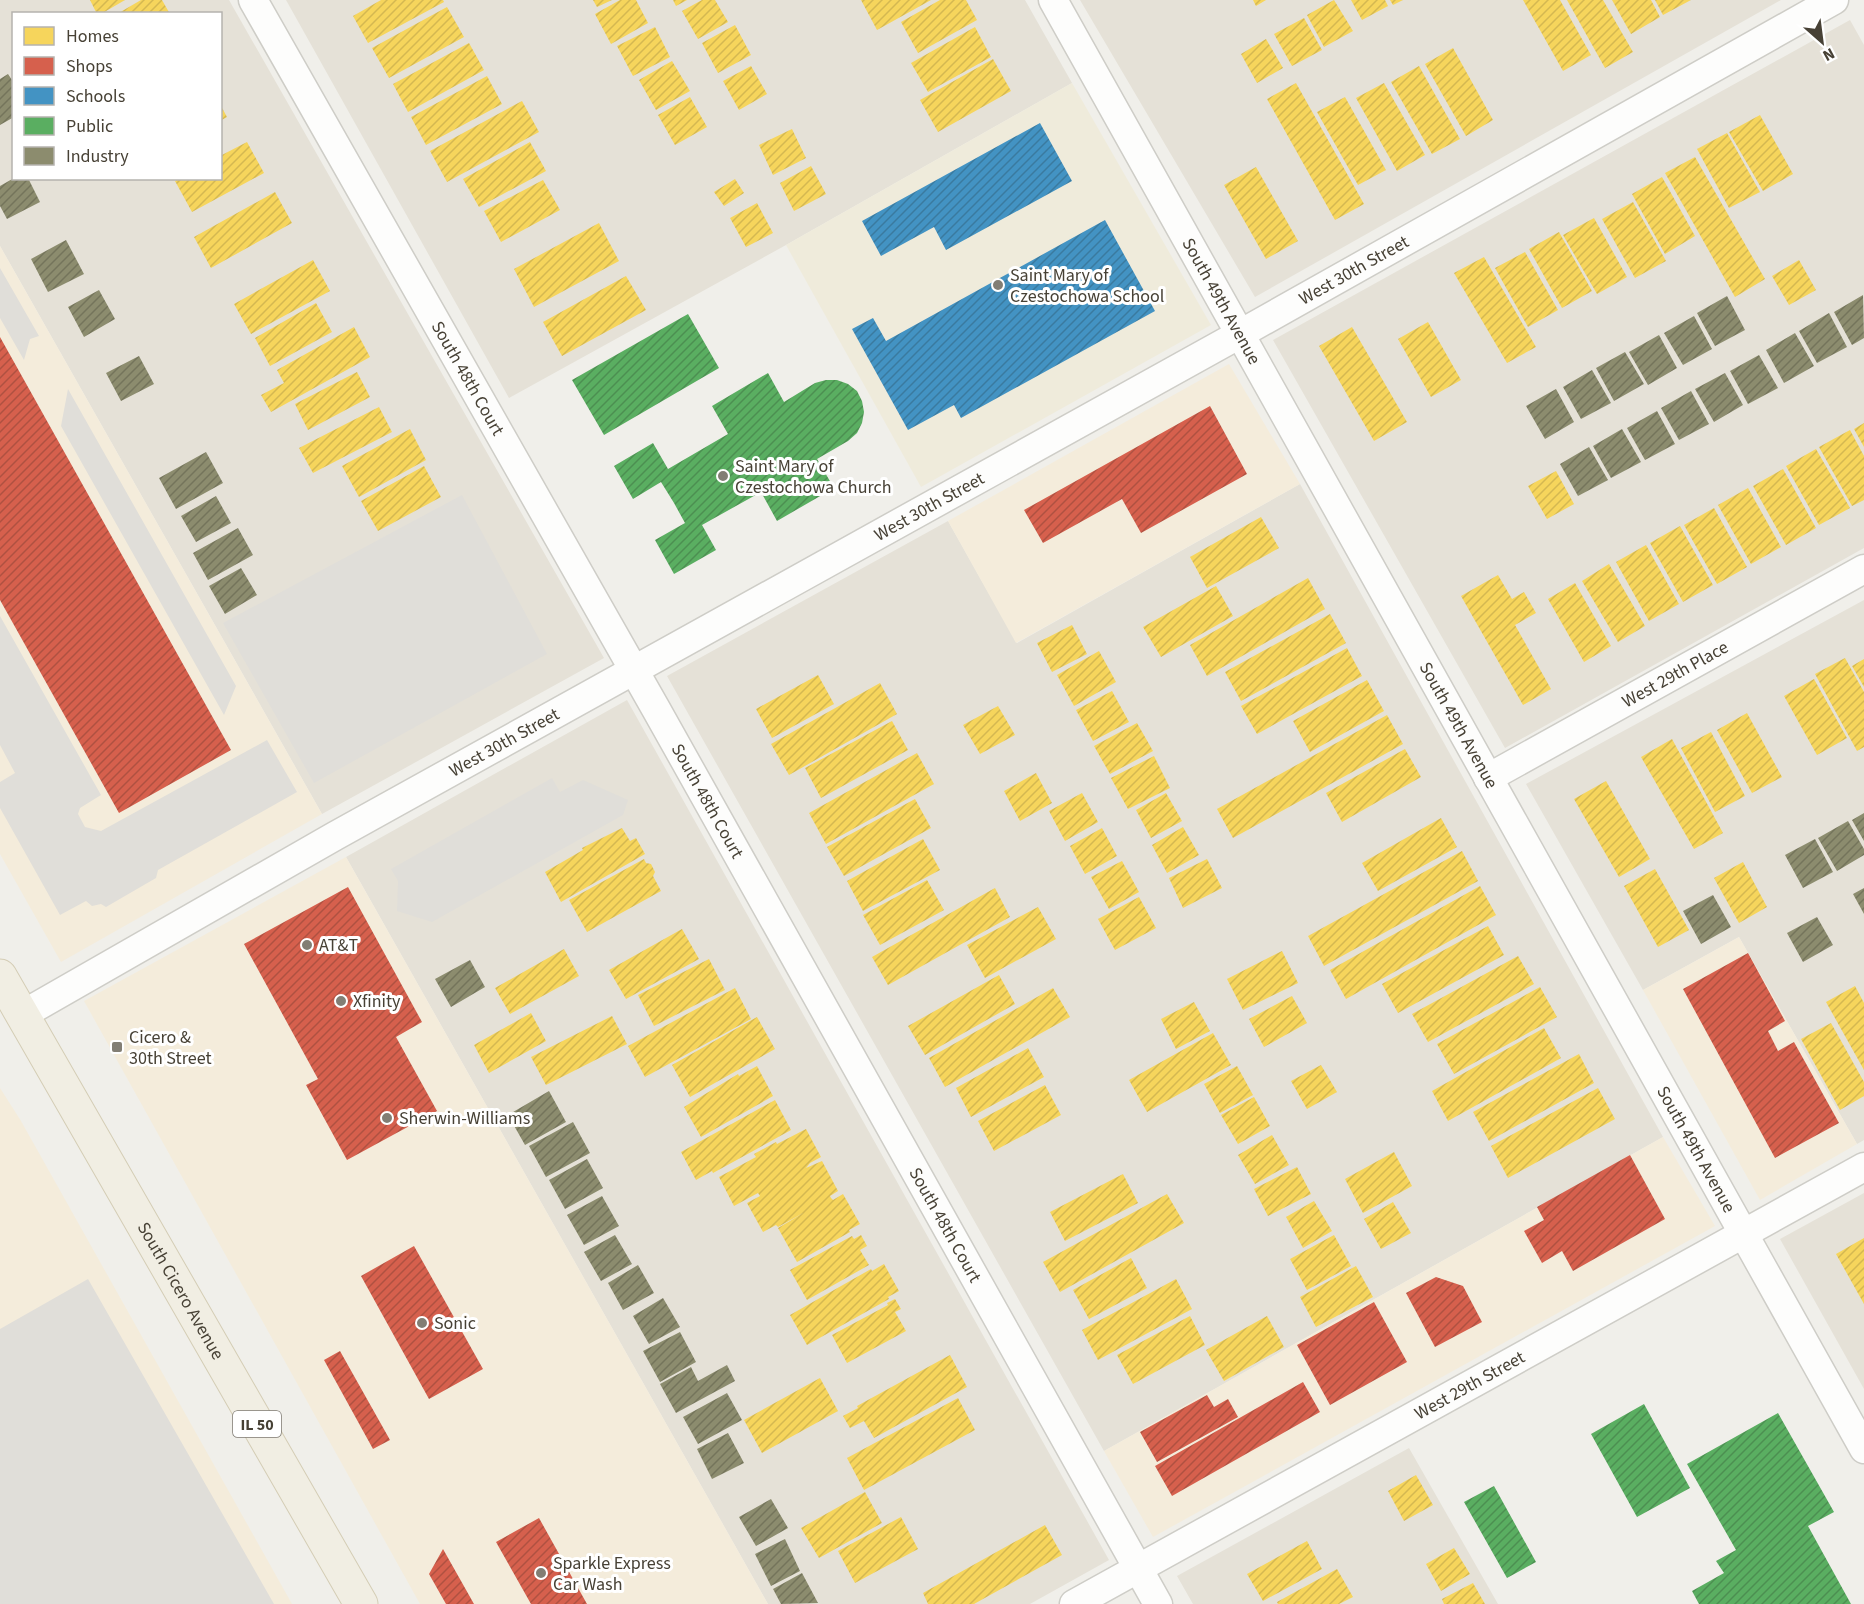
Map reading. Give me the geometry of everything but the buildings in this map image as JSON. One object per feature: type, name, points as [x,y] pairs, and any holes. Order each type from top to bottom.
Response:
[{"type":"main road","name":"South Cicero Avenue","points":[[0,976],[361,1604]]},
{"type":"street","name":"South 48th Court","points":[[253,0],[634,671],[1158,1604]]},
{"type":"street","name":"South 49th Avenue","points":[[1053,0],[1864,1449]]},
{"type":"street","name":"West 30th Street","points":[[22,1015],[335,836],[1240,334],[1834,0]]},
{"type":"street","name":"West 29th Place","points":[[1488,778],[1864,569]]},
{"type":"street","name":"West 29th Street","points":[[1074,1604],[1864,1167]]},
{"type":"shaded area","points":[[0,0],[229,0],[604,658],[322,814],[0,246]]},
{"type":"shaded area","points":[[286,0],[1025,0],[1072,83],[509,398]]},
{"type":"shaded area","points":[[1080,0],[1781,0],[1255,297]]},
{"type":"shaded area","points":[[1850,20],[1864,45],[1864,548],[1505,748],[1273,340]]},
{"type":"shaded area","name":"Saint Mary of Czestochowa School","points":[[1072,83],[1211,325],[921,487],[786,245]]},
{"type":"shaded area","points":[[0,246],[322,814],[61,962],[0,854]]},
{"type":"shaded area","points":[[0,268],[39,336],[30,339],[24,360],[0,318]]},
{"type":"shaded area","points":[[1229,364],[1300,484],[1016,643],[948,521]]},
{"type":"shaded area","points":[[68,389],[236,686],[224,715],[61,426]]},
{"type":"shaded area","points":[[1300,484],[1663,1137],[1104,1451],[667,676],[948,521],[1017,643]]},
{"type":"shaded area","points":[[462,495],[547,654],[314,783],[223,623]]},
{"type":"shaded area","points":[[1864,600],[1864,1140],[1857,1144],[1739,937],[1643,990],[1526,784]]},
{"type":"shaded area","points":[[0,616],[101,795],[80,808],[78,814],[85,827],[101,831],[267,740],[297,792],[158,870],[156,878],[106,907],[101,904],[92,906],[86,901],[60,915],[0,808],[0,782],[15,773],[0,745]]},
{"type":"shaded area","points":[[627,700],[1109,1560],[1030,1604],[768,1604],[346,857]]},
{"type":"shaded area","points":[[552,778],[560,792],[583,780],[628,800],[623,815],[432,922],[397,911],[398,881],[391,869]]},
{"type":"shaded area","points":[[346,857],[768,1604],[420,1604],[84,1001]]},
{"type":"shaded area","points":[[1739,937],[1857,1144],[1760,1200],[1643,990]]},
{"type":"shaded area","points":[[0,1088],[21,1121],[292,1604],[0,1604]]},
{"type":"shaded area","points":[[1663,1137],[1715,1226],[1153,1537],[1104,1451]]},
{"type":"shaded area","points":[[1864,1193],[1864,1389],[1780,1239]]},
{"type":"shaded area","points":[[88,1279],[274,1604],[0,1604],[0,1329]]},
{"type":"shaded area","points":[[1409,1448],[1498,1604],[1193,1604],[1177,1576]]},
{"type":"place","name":"Saint Mary of Czestochowa School","points":[[998,285]]},
{"type":"place","name":"Saint Mary of Czestochowa Church","points":[[723,476]]},
{"type":"place","name":"AT&T","points":[[307,945]]},
{"type":"place","name":"Xfinity","points":[[341,1001]]},
{"type":"place","name":"Cicero & 30th Street","points":[[117,1047]]},
{"type":"place","name":"Sherwin-Williams","points":[[387,1118]]},
{"type":"place","name":"Sonic","points":[[422,1323]]},
{"type":"place","name":"Sparkle Express Car Wash","points":[[541,1573]]}]
